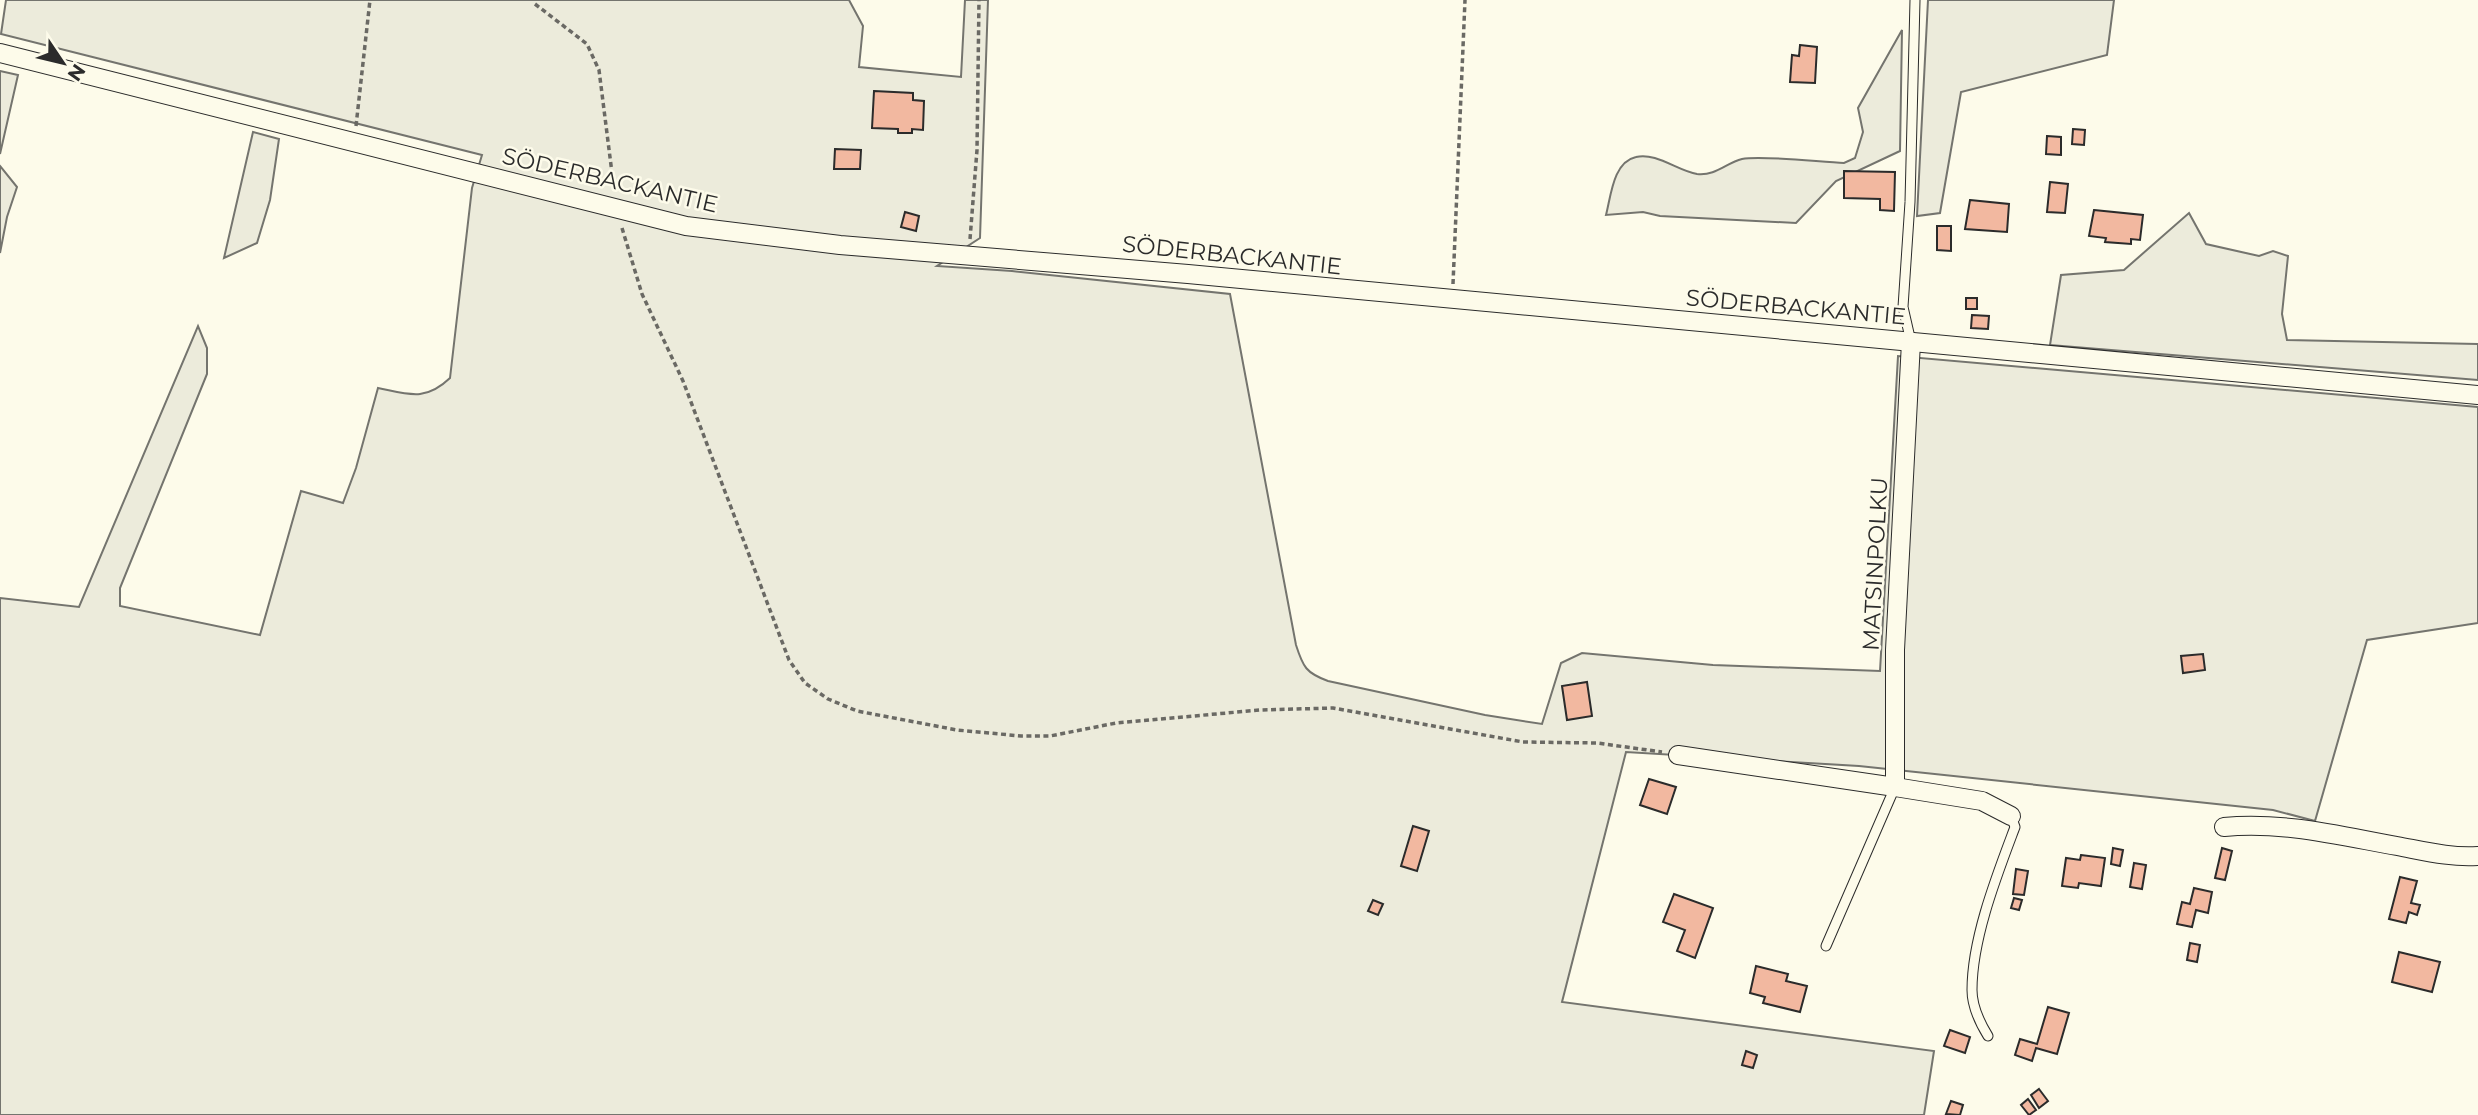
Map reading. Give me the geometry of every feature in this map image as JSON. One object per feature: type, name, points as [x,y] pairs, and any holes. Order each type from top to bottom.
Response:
[{"type":"street","name":"SÖDERBACKANTIE","points":[[0,53],[686,226],[840,245],[2478,395]]},
{"type":"street","name":"MATSINPOLKU","points":[[1895,787],[1895,650],[1911,342]]},
{"type":"street","points":[[1678,755],[1982,802],[2011,816]]},
{"type":"street","points":[[2224,827],[2251,824],[2459,857],[2478,856]]},
{"type":"lane","points":[[1911,342],[1903,307],[1910,202],[1915,0]]},
{"type":"lane","points":[[1826,946],[1895,787]]},
{"type":"lane","points":[[1988,1036],[1981,1024],[1972,992],[1974,972],[1988,909],[2015,827],[2011,816]]},
{"type":"path","points":[[353,142],[370,0]]},
{"type":"path","points":[[968,255],[977,150],[979,0]]},
{"type":"path","points":[[1452,300],[1457,253],[1465,0]]},
{"type":"path","points":[[535,4],[587,44],[598,70],[617,209],[642,294],[683,381],[789,660],[805,683],[828,699],[857,711],[957,730],[1021,736],[1050,736],[1116,723],[1260,710],[1333,708],[1523,742],[1597,743],[1678,755]]},
{"type":"shaded area","points":[[6,0],[849,0],[863,26],[859,67],[961,77],[965,0],[988,0],[980,238],[937,266],[1012,271],[1230,294],[1296,645],[1306,668],[1328,681],[1485,715],[1542,724],[1561,663],[1582,653],[1713,665],[1880,671],[1898,356],[2478,407],[2478,623],[2367,640],[2315,821],[2273,810],[1859,766],[1626,752],[1562,1002],[1934,1051],[1924,1115],[0,1115],[0,598],[79,607],[198,326],[207,348],[207,374],[120,588],[120,606],[260,635],[301,491],[343,503],[356,468],[378,388],[407,394],[424,393],[441,386],[450,378],[472,188],[482,155],[1,34]]},
{"type":"shaded area","points":[[1928,0],[2114,0],[2107,55],[1961,92],[1940,213],[1917,216]]},
{"type":"shaded area","points":[[1902,30],[1900,151],[1836,181],[1796,223],[1660,216],[1643,212],[1606,215],[1618,173],[1628,160],[1636,157],[1659,159],[1697,174],[1715,171],[1736,161],[1751,158],[1844,163],[1855,158],[1863,132],[1858,108]]},
{"type":"shaded area","points":[[0,71],[18,75],[0,154]]},
{"type":"shaded area","points":[[253,132],[279,139],[270,200],[257,243],[224,258]]},
{"type":"shaded area","points":[[0,166],[17,187],[7,217],[0,253]]},
{"type":"shaded area","points":[[2189,213],[2206,244],[2259,256],[2273,251],[2288,256],[2282,314],[2287,340],[2478,344],[2478,380],[2050,345],[2061,275],[2124,270]]},
{"type":"building","points":[[1800,45],[1817,47],[1815,83],[1790,82],[1792,55],[1799,56]]},
{"type":"building","points":[[874,91],[913,93],[913,100],[924,101],[923,130],[912,129],[912,133],[898,133],[898,129],[872,128]]},
{"type":"building","points":[[2073,129],[2085,130],[2084,145],[2072,144]]},
{"type":"building","points":[[2047,136],[2061,137],[2061,155],[2046,154]]},
{"type":"building","points":[[835,149],[861,150],[860,169],[834,169]]},
{"type":"building","points":[[1844,171],[1895,172],[1894,211],[1880,210],[1880,199],[1844,198]]},
{"type":"building","points":[[2050,182],[2068,184],[2065,213],[2047,212]]},
{"type":"building","points":[[1970,200],[2009,204],[2007,232],[1965,229]]},
{"type":"building","points":[[2094,210],[2143,215],[2140,240],[2131,239],[2131,244],[2105,242],[2106,238],[2089,236]]},
{"type":"building","points":[[905,212],[919,216],[916,231],[901,227]]},
{"type":"building","points":[[1937,226],[1951,226],[1951,251],[1937,250]]},
{"type":"building","points":[[1966,298],[1977,298],[1977,309],[1966,309]]},
{"type":"building","points":[[1972,315],[1989,316],[1988,329],[1971,328]]},
{"type":"building","points":[[2203,654],[2205,670],[2183,673],[2181,656]]},
{"type":"building","points":[[1587,682],[1592,716],[1567,720],[1562,686]]},
{"type":"building","points":[[1649,779],[1676,787],[1667,814],[1640,805]]},
{"type":"building","points":[[1413,826],[1429,831],[1417,871],[1401,866]]},
{"type":"building","points":[[2113,848],[2123,850],[2120,866],[2111,864]]},
{"type":"building","points":[[2222,848],[2232,851],[2225,880],[2215,878]]},
{"type":"building","points":[[2081,855],[2105,858],[2101,886],[2079,883],[2078,888],[2062,886],[2066,858],[2080,860]]},
{"type":"building","points":[[2134,863],[2146,865],[2142,889],[2130,887]]},
{"type":"building","points":[[2016,869],[2028,871],[2024,895],[2013,894]]},
{"type":"building","points":[[2400,877],[2417,881],[2411,903],[2420,905],[2417,915],[2409,912],[2406,923],[2389,919]]},
{"type":"building","points":[[2194,888],[2212,892],[2208,913],[2196,910],[2192,927],[2177,924],[2182,902],[2190,904]]},
{"type":"building","points":[[1674,894],[1713,908],[1695,958],[1677,951],[1685,930],[1663,922]]},
{"type":"building","points":[[2014,898],[2022,900],[2019,910],[2011,908]]},
{"type":"building","points":[[1373,900],[1383,904],[1378,915],[1368,911]]},
{"type":"building","points":[[2190,943],[2200,945],[2197,962],[2187,960]]},
{"type":"building","points":[[2399,952],[2440,962],[2432,992],[2392,982]]},
{"type":"building","points":[[1756,966],[1788,974],[1786,981],[1807,986],[1800,1012],[1763,1003],[1765,997],[1750,993]]},
{"type":"building","points":[[2048,1007],[2069,1013],[2057,1054],[2036,1048],[2032,1061],[2015,1055],[2020,1039],[2037,1044]]},
{"type":"building","points":[[1950,1030],[1970,1037],[1965,1053],[1944,1046]]},
{"type":"building","points":[[1746,1051],[1757,1055],[1753,1068],[1742,1065]]},
{"type":"building","points":[[2039,1089],[2048,1101],[2039,1108],[2031,1095]]},
{"type":"building","points":[[2028,1099],[2036,1110],[2029,1115],[2021,1105]]},
{"type":"building","points":[[1951,1101],[1963,1105],[1960,1115],[1946,1114]]}]
